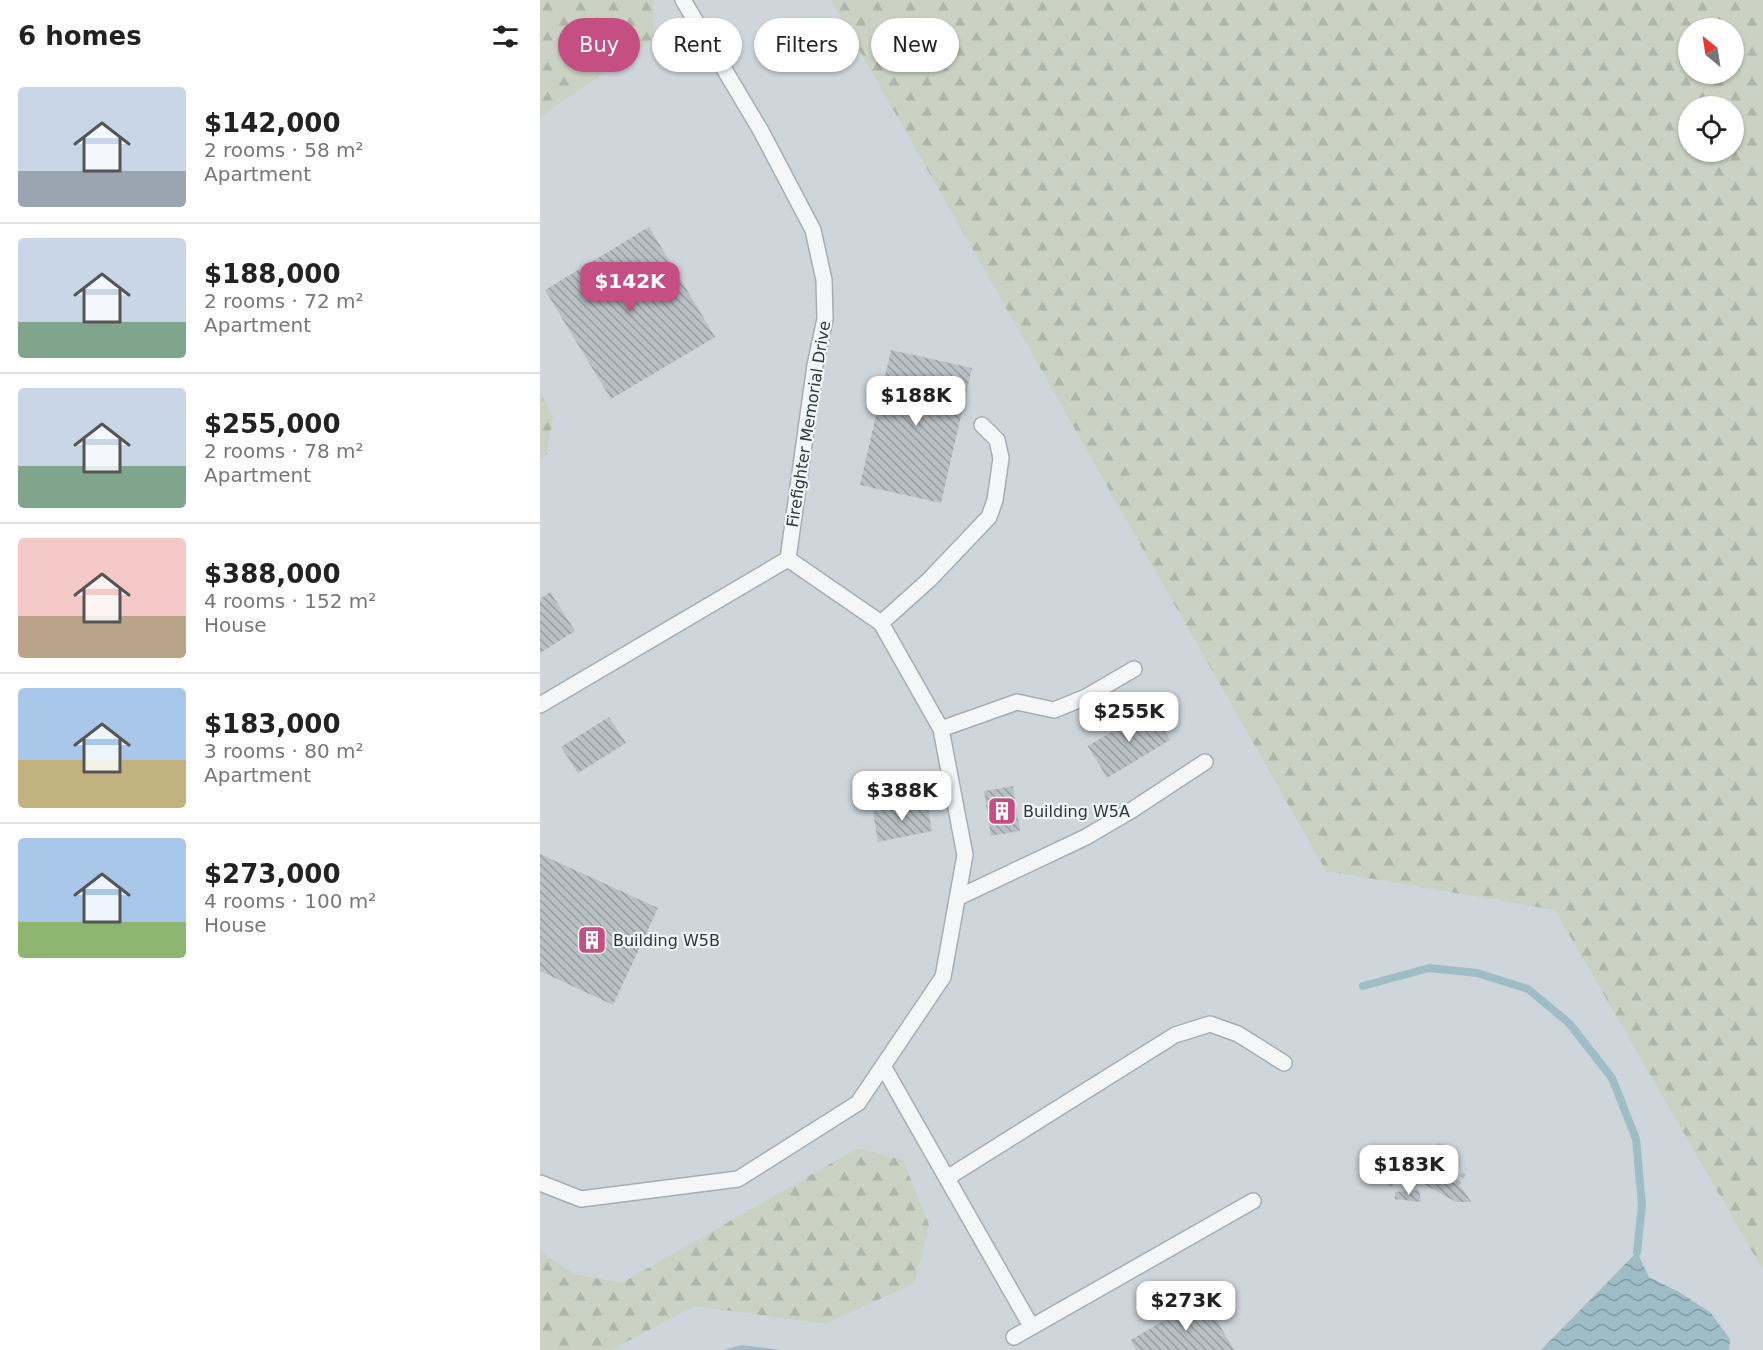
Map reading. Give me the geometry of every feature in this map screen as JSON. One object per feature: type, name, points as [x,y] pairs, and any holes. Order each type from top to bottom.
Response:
[{"type":"lane","name":"Firefighter Memorial Drive","points":[[683,0],[761,131],[813,230],[824,280],[825,319],[815,365],[788,560]]},
{"type":"lane","points":[[881,623],[929,580],[989,517],[995,500],[1001,458],[997,440],[982,425]]},
{"type":"lane","points":[[540,705],[788,560],[881,623],[941,729],[965,855],[943,977],[858,1103],[738,1179],[582,1199],[540,1184]]},
{"type":"lane","points":[[941,729],[1017,702],[1054,710],[1086,697],[1134,669]]},
{"type":"lane","points":[[957,898],[1086,837],[1205,762]]},
{"type":"lane","points":[[947,1178],[1175,1035],[1210,1024],[1238,1034],[1284,1063]]},
{"type":"lane","points":[[883,1066],[1031,1326]]},
{"type":"lane","points":[[1014,1337],[1253,1201]]},
{"type":"path","points":[[1457,1185],[1467,1169]]},
{"type":"path","points":[[1390,1186],[1399,1170]]},
{"type":"shaded area","points":[[540,0],[1763,0],[1763,1350],[540,1350]]},
{"type":"green space","points":[[540,0],[654,0],[652,40],[640,48],[640,18],[558,18],[558,72],[605,72],[540,117]]},
{"type":"green space","points":[[831,0],[1763,0],[1763,1270],[1555,910],[1326,871],[872,72],[959,72],[959,18],[871,18],[871,70],[859,49],[859,18],[841,18]]},
{"type":"green space","points":[[540,391],[553,417],[547,454],[540,459]]},
{"type":"green space","points":[[858,1148],[903,1160],[929,1225],[915,1283],[825,1324],[694,1306],[611,1350],[540,1350],[540,1251],[574,1274],[622,1283]]},
{"type":"water","points":[[1637,1252],[1649,1277],[1679,1292],[1710,1312],[1730,1339],[1729,1350],[1541,1350]]},
{"type":"water","points":[[741,1345],[782,1350],[723,1350]]},
{"type":"building","points":[[649,227],[715,337],[611,399],[545,290]]},
{"type":"building","points":[[891,350],[972,368],[941,503],[860,485]]},
{"type":"building","points":[[550,592],[575,631],[540,653],[540,599]]},
{"type":"building","points":[[1151,709],[1170,740],[1107,778],[1088,746]]},
{"type":"building","points":[[609,717],[626,743],[578,773],[561,747]]},
{"type":"building","name":"Building W5A","points":[[1013,786],[1020,831],[991,836],[984,791]]},
{"type":"building","points":[[927,801],[932,831],[878,842],[873,812]]},
{"type":"building","name":"Building W5B","points":[[540,854],[658,908],[613,1005],[540,971]]},
{"type":"building","points":[[1438,1143],[1444,1146],[1438,1173],[1462,1188],[1471,1202],[1456,1202],[1388,1164],[1396,1149],[1425,1166]]},
{"type":"building","points":[[1419,1190],[1421,1202],[1395,1199],[1395,1192]]},
{"type":"building","points":[[1203,1297],[1234,1350],[1136,1350],[1131,1340]]},
{"type":"waterway","points":[[1363,986],[1429,968],[1477,973],[1528,989],[1569,1023],[1612,1078],[1636,1139],[1642,1205],[1637,1252]]},
{"type":"place","name":"Building W5A","points":[[1002,811]]},
{"type":"place","name":"Building W5B","points":[[592,940]]}]
